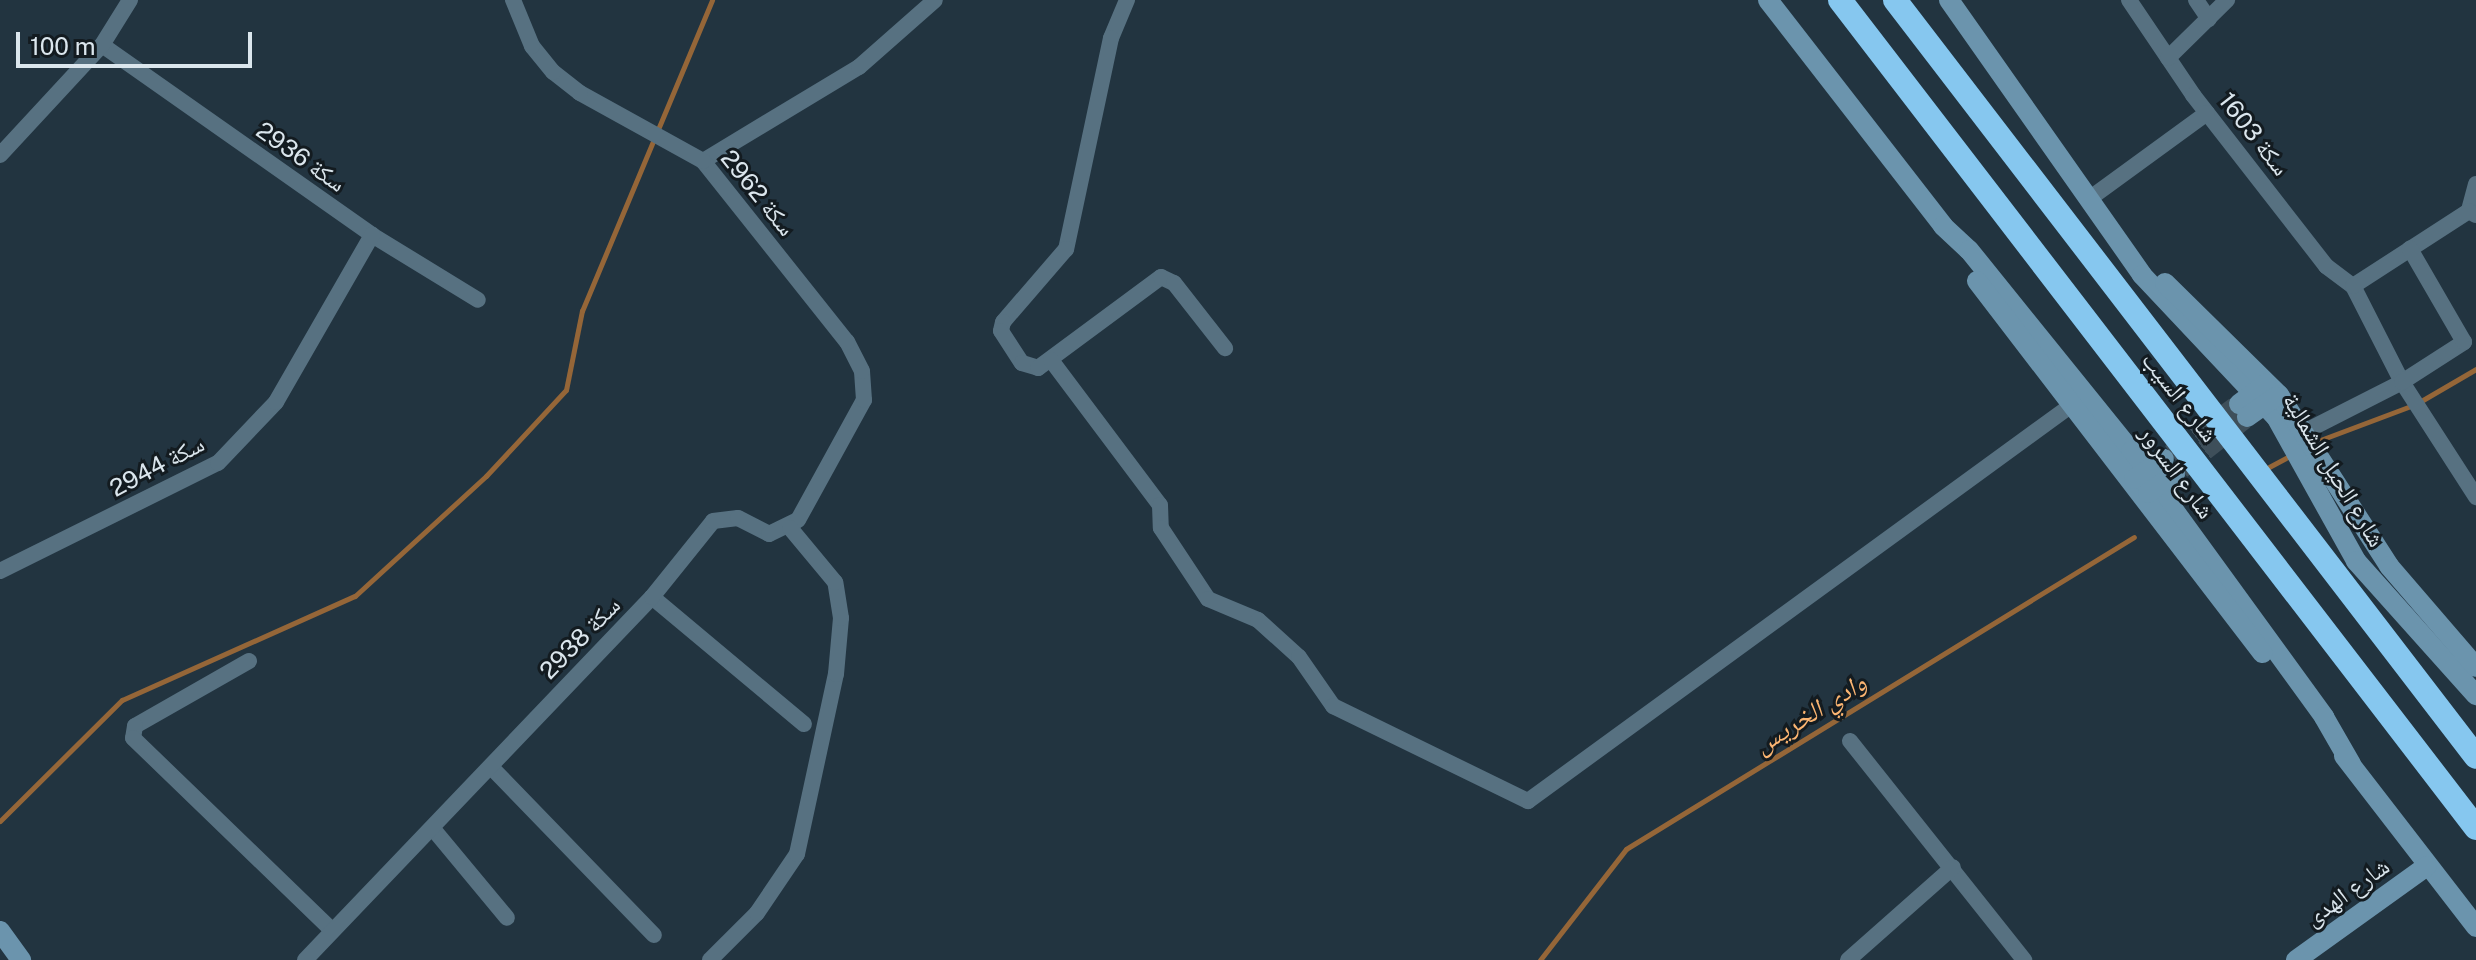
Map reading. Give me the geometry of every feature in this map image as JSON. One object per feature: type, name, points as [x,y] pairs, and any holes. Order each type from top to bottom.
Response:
[{"type":"highway","name":"شارع السيب","points":[[1840,0],[2476,828]]},
{"type":"highway","name":"شارع السيب","points":[[1895,0],[2476,757]]},
{"type":"street","name":"سكة 2962","points":[[513,0],[532,46],[553,72],[580,93],[703,161],[847,342],[866,386],[853,426],[790,528]]},
{"type":"street","points":[[703,161],[859,67],[935,0]]},
{"type":"street","points":[[1127,0],[1111,38],[1066,249],[1003,322],[1001,331],[1022,363],[1038,368],[1161,277],[1174,283],[1225,348]]},
{"type":"street","name":"شارع السرور","points":[[1768,0],[1943,226],[1977,281],[2069,407],[2143,485]]},
{"type":"street","name":"شارع الحيل الشمالية","points":[[1949,0],[2116,236],[2259,399],[2356,561],[2476,695]]},
{"type":"street","name":"سكة 1603","points":[[2129,0],[2207,113],[2326,266],[2353,286]]},
{"type":"street","points":[[2196,0],[2209,19]]},
{"type":"street","points":[[2168,58],[2227,0]]},
{"type":"street","points":[[0,155],[102,45],[125,2]]},
{"type":"street","name":"سكة 2936","points":[[102,45],[372,235],[478,300]]},
{"type":"street","points":[[2089,199],[2207,113]]},
{"type":"street","points":[[2476,184],[2473,213],[2353,286],[2402,382],[2476,497]]},
{"type":"street","name":"شارع السرور","points":[[1943,226],[1969,250],[2143,485],[2324,717],[2351,764],[2476,927]]},
{"type":"street","name":"سكة 2944","points":[[0,571],[218,463],[276,402],[372,235]]},
{"type":"street","points":[[2304,432],[2402,382],[2461,346],[2465,338],[2410,249]]},
{"type":"street","points":[[1051,360],[1160,505],[1161,528],[1208,599],[1258,620],[1299,657],[1333,706],[1528,801],[2069,407]]},
{"type":"street","name":"شارع الحيل الشمالية","points":[[2259,399],[2304,432],[2360,526],[2469,652],[2476,667]]},
{"type":"street","points":[[2143,485],[2169,466]]},
{"type":"street","name":"سكة 2938","points":[[305,960],[434,830],[652,597],[713,521],[738,518],[769,534],[790,528]]},
{"type":"street","points":[[710,960],[757,913],[797,854],[836,674],[841,618],[835,582],[790,528]]},
{"type":"street","points":[[652,597],[804,724]]},
{"type":"street","points":[[249,661],[135,726],[133,738],[332,930]]},
{"type":"street","points":[[1850,741],[2024,960]]},
{"type":"street","points":[[491,767],[654,935]]},
{"type":"street","points":[[434,830],[507,918]]},
{"type":"street","name":"شارع الهدى","points":[[2296,960],[2427,866]]},
{"type":"street","points":[[1848,960],[1953,867]]},
{"type":"street","points":[[0,931],[14,957]]},
{"type":"waterway","points":[[0,821],[122,700],[355,596],[486,476],[566,390],[582,311],[712,0]]},
{"type":"waterway","name":"وادي الخريس","points":[[2315,442],[2416,404],[2476,369]]},
{"type":"waterway","name":"وادي الخريس","points":[[2269,467],[2293,454]]},
{"type":"waterway","name":"وادي الخريس","points":[[1540,960],[1626,849],[2134,537]]},
{"type":"tunnel","points":[[2171,454],[2239,404]]},
{"type":"tunnel","points":[[2181,469],[2247,417]]}]
